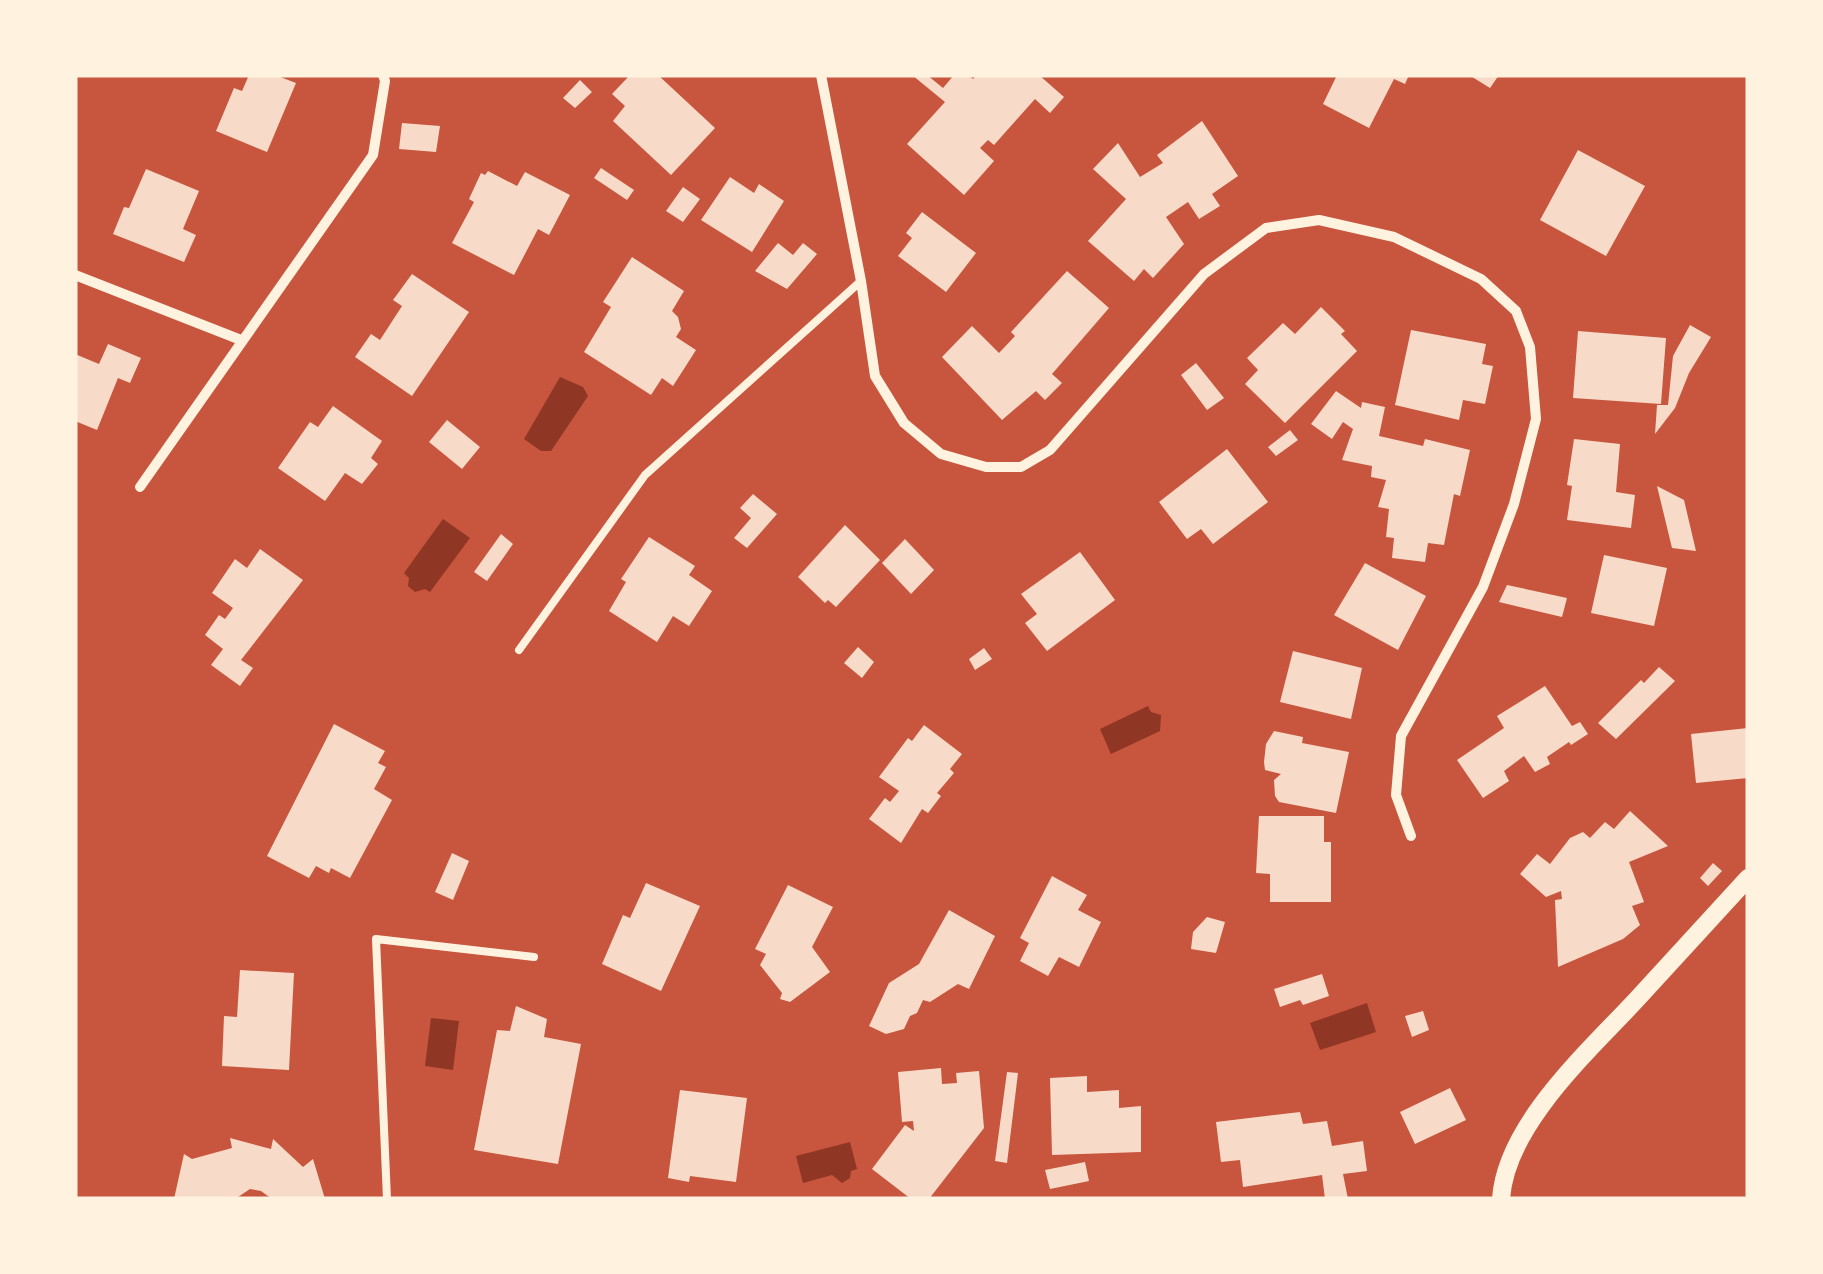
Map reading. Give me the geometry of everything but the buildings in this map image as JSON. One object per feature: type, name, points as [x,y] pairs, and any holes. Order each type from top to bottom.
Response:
[{"type":"street","points":[[140,487],[374,156],[384,75]]},
{"type":"street","points":[[821,75],[875,376],[904,423],[942,454],[986,467],[1020,467],[1050,450],[1204,274],[1266,228],[1319,220],[1394,238],[1482,279],[1516,311],[1530,347],[1536,419],[1514,504],[1483,587],[1400,736],[1396,796],[1411,836]]},
{"type":"street","points":[[75,275],[241,340]]},
{"type":"street","points":[[1502,1199],[1502,1180],[1525,1132],[1554,1090],[1748,878]]},
{"type":"lane","points":[[519,650],[644,474],[861,281]]},
{"type":"lane","points":[[387,1199],[376,939],[534,957]]},
{"type":"shaded area","points":[[560,377],[583,387],[588,396],[551,451],[541,451],[524,439]]},
{"type":"shaded area","points":[[443,519],[470,538],[430,592],[415,592],[408,586],[409,578],[404,573]]},
{"type":"shaded area","points":[[1148,706],[1151,712],[1161,715],[1160,731],[1111,754],[1100,729]]},
{"type":"shaded area","points":[[1367,1003],[1376,1032],[1320,1050],[1310,1023]]},
{"type":"shaded area","points":[[431,1018],[459,1021],[453,1070],[425,1066]]},
{"type":"shaded area","points":[[850,1142],[857,1169],[851,1171],[850,1178],[842,1183],[832,1175],[803,1183],[796,1156]]}]
